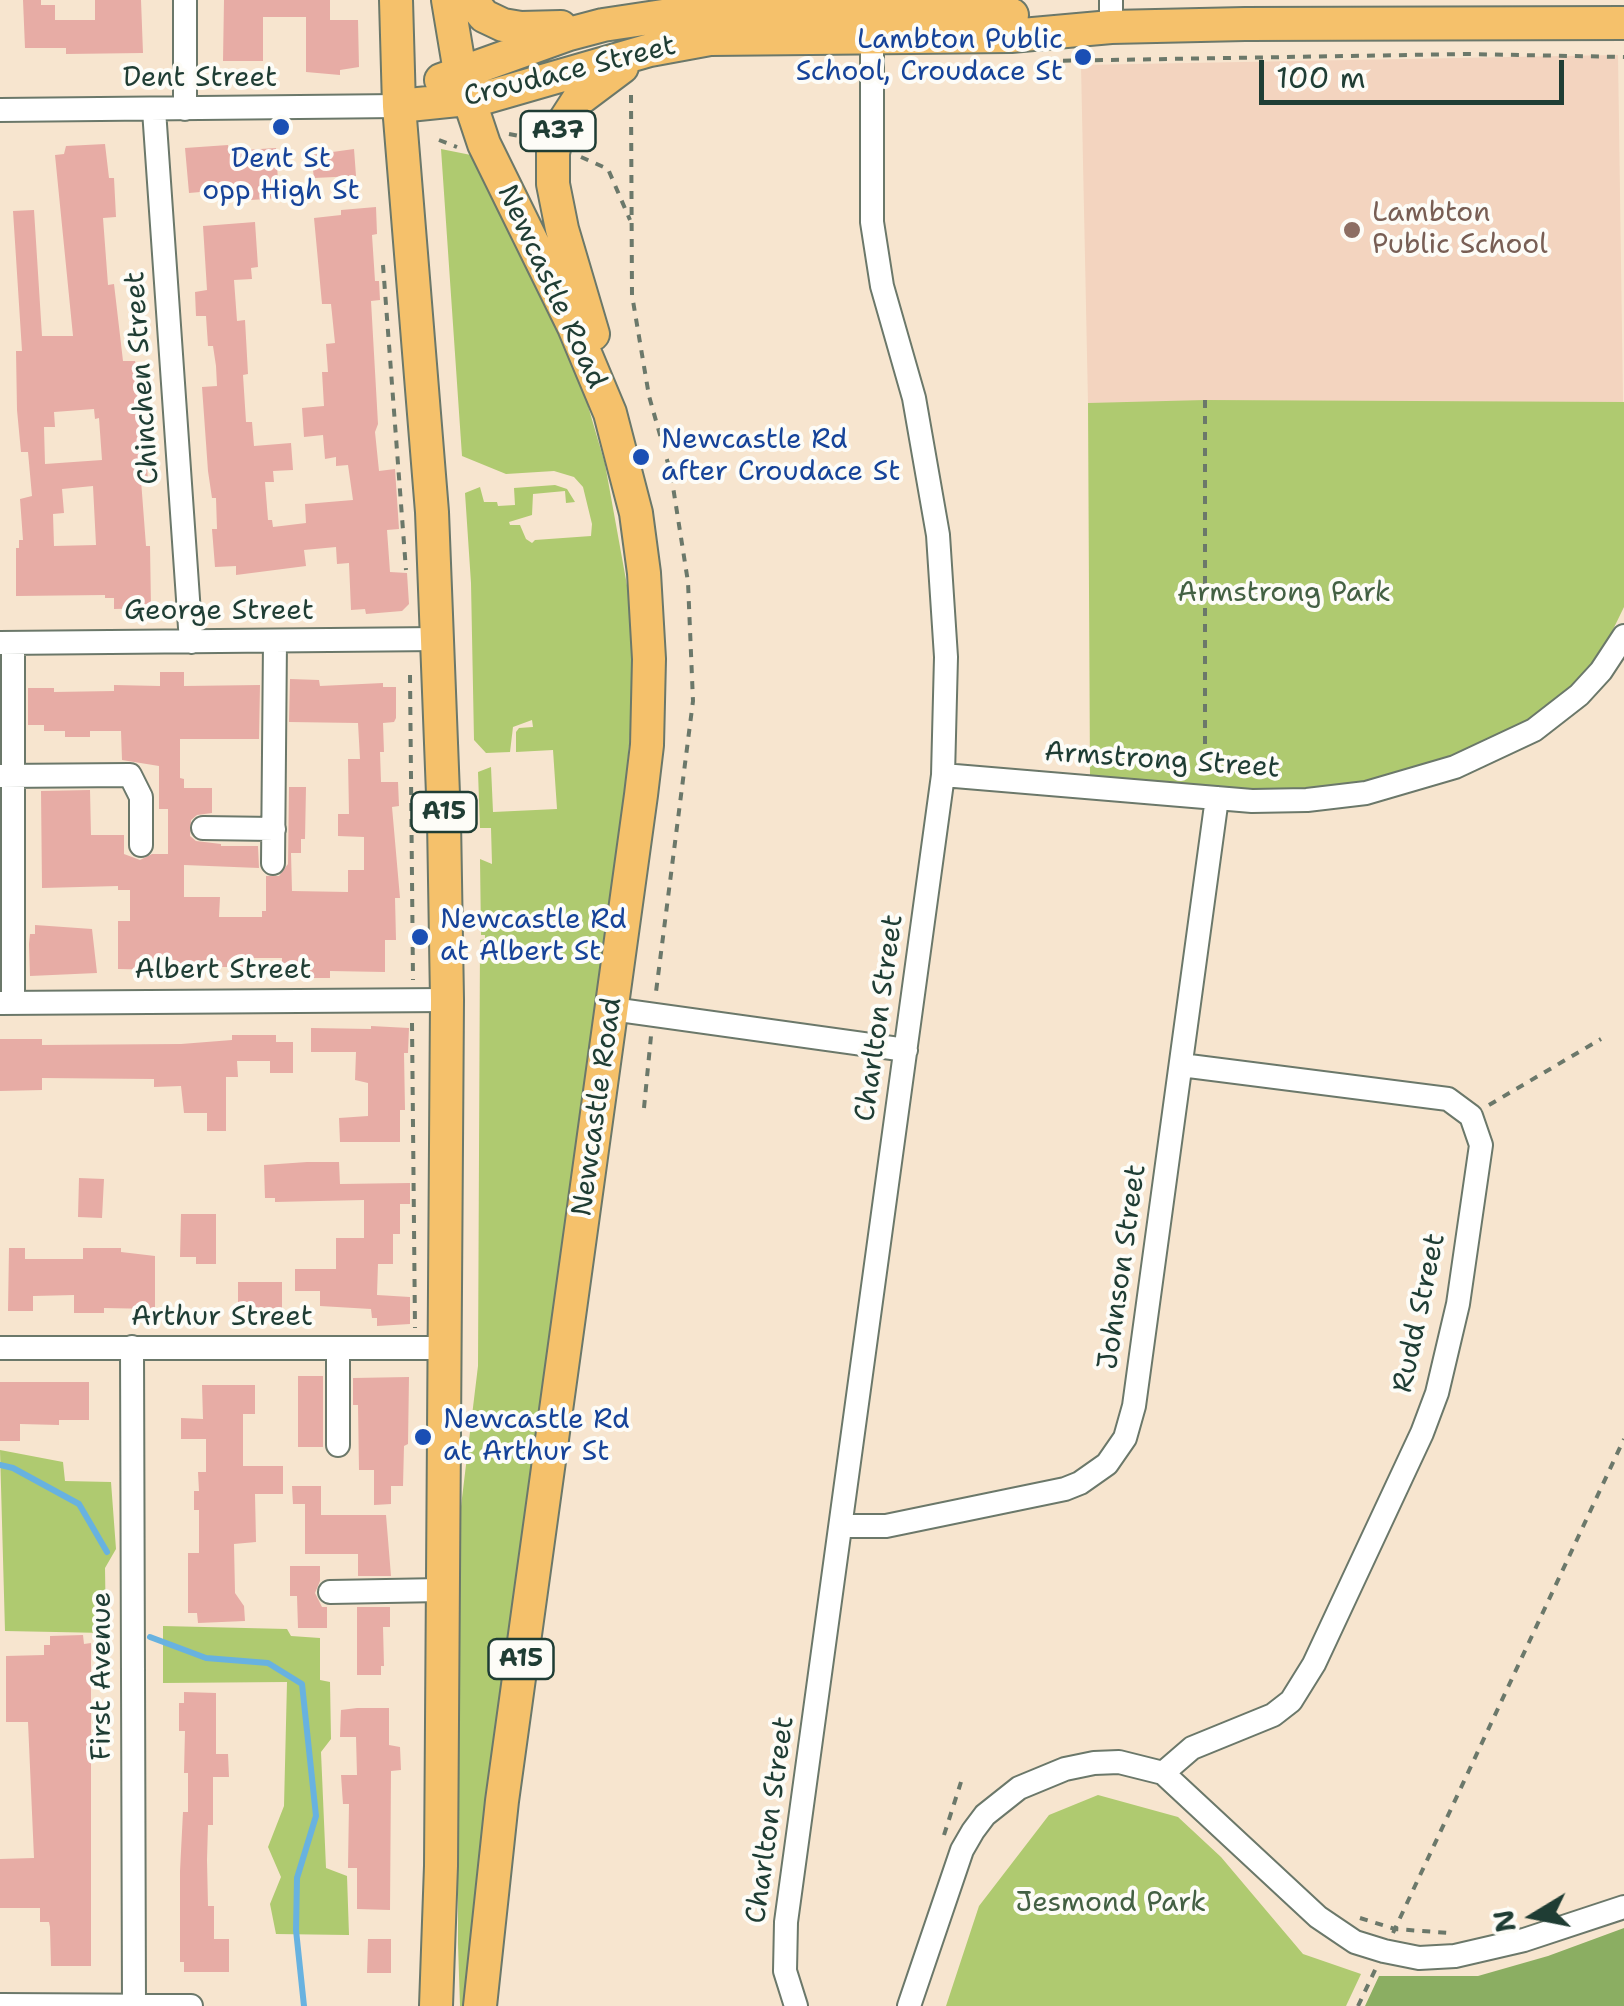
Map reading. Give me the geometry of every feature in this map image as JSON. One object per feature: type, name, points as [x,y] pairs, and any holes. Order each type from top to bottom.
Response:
[{"type":"highway","name":"A15","points":[[396,0],[400,106],[439,639],[448,1000],[429,1343],[442,1590],[442,1866],[436,2006]]},
{"type":"highway","name":"Newcastle Road","points":[[448,0],[464,86],[493,164],[574,327],[610,413],[636,513],[649,659],[647,745],[512,1726],[480,2006]]},
{"type":"highway","points":[[471,0],[488,18],[516,28],[604,25]]},
{"type":"highway","name":"Croudace Street","points":[[464,86],[534,45],[645,9],[874,16],[1011,36],[1111,13],[1577,12],[1624,24]]},
{"type":"highway","name":"Croudace Street","points":[[400,106],[464,86],[676,44],[874,16]]},
{"type":"highway","name":"A37","points":[[610,413],[598,352],[559,216],[552,153],[566,115],[590,88],[625,65],[676,44]]},
{"type":"street","points":[[185,0],[185,109]]},
{"type":"street","name":"Charlton Street","points":[[796,2006],[786,1971],[786,1922],[943,774],[945,640],[938,535],[914,398],[882,286],[872,222],[874,16]]},
{"type":"street","name":"Dent Street","points":[[0,110],[400,106]]},
{"type":"street","name":"Chinchen Street","points":[[154,110],[191,642]]},
{"type":"street","name":"Armstrong Street","points":[[943,774],[1211,798],[1282,801],[1366,793],[1422,779],[1481,757],[1534,730],[1579,696],[1624,636]]},
{"type":"street","name":"George Street","points":[[7,643],[439,639]]},
{"type":"street","points":[[273,863],[275,642]]},
{"type":"street","points":[[6,1003],[7,643]]},
{"type":"street","points":[[7,776],[130,775],[142,797],[141,845]]},
{"type":"street","name":"Johnson Street","points":[[841,1526],[886,1526],[1065,1489],[1094,1475],[1125,1438],[1134,1406],[1181,1065],[1211,798]]},
{"type":"street","points":[[203,828],[274,828]]},
{"type":"street","name":"Albert Street","points":[[6,1003],[448,1000]]},
{"type":"street","points":[[612,1009],[906,1050]]},
{"type":"street","points":[[1181,1065],[1448,1100],[1471,1116]]},
{"type":"street","name":"Rudd Street","points":[[1163,1773],[1192,1748],[1273,1715],[1292,1701],[1314,1664],[1437,1393],[1458,1304],[1481,1145],[1471,1116]]},
{"type":"street","name":"Arthur Street","points":[[0,1348],[338,1349],[429,1343]]},
{"type":"street","name":"First Avenue","points":[[132,1347],[134,2004]]},
{"type":"street","points":[[338,1349],[338,1445]]},
{"type":"street","points":[[330,1592],[442,1590]]},
{"type":"street","points":[[909,2006],[962,1850],[985,1815],[1019,1788],[1094,1762],[1119,1762],[1163,1773],[1318,1917],[1355,1942],[1384,1952],[1419,1958],[1471,1954],[1624,1907]]},
{"type":"street","points":[[0,2005],[187,2005]]},
{"type":"path","points":[[1040,61],[1468,54],[1624,56]]},
{"type":"path","points":[[631,94],[636,333],[671,474],[688,582],[693,701],[655,999]]},
{"type":"path","points":[[505,132],[544,141]]},
{"type":"path","points":[[439,140],[466,151]]},
{"type":"path","points":[[580,157],[608,169],[632,224]]},
{"type":"path","points":[[382,248],[406,579]]},
{"type":"path","points":[[1204,400],[1211,798]]},
{"type":"path","points":[[410,666],[411,990]]},
{"type":"path","points":[[412,1012],[429,1343]]},
{"type":"path","points":[[644,1108],[652,1032]]},
{"type":"path","points":[[1471,1116],[1601,1038]]},
{"type":"path","points":[[1394,1931],[1624,1439]]},
{"type":"path","points":[[1359,1917],[1394,1931],[1454,1933]]},
{"type":"path","points":[[1358,2006],[1376,1968]]},
{"type":"shaded area","name":"Lambton Public School","points":[[1618,55],[1623,402],[1088,403],[1081,65]]},
{"type":"green space","points":[[441,149],[471,155],[553,312],[586,399],[605,464],[630,602],[633,662],[624,799],[516,1586],[467,2006],[460,2006],[458,1944],[458,1531],[478,1366],[480,940],[485,939],[481,935],[480,859],[492,864],[491,828],[480,828],[478,772],[491,767],[493,812],[557,809],[553,750],[516,752],[516,732],[533,727],[532,720],[513,727],[510,752],[486,753],[474,740],[465,493],[480,487],[484,502],[497,502],[498,506],[515,505],[514,488],[555,485],[567,489],[575,502],[566,503],[565,491],[533,494],[532,515],[509,522],[520,525],[532,543],[591,536],[592,524],[583,487],[574,477],[554,471],[506,474],[462,456]]},
{"type":"green space","name":"Armstrong Park","points":[[1624,402],[1624,607],[1604,648],[1566,694],[1523,724],[1460,756],[1375,781],[1329,789],[1250,790],[1090,777],[1088,403]]},
{"type":"green space","points":[[0,1450],[63,1462],[65,1481],[111,1482],[116,1549],[105,1568],[106,1633],[5,1631]]},
{"type":"green space","points":[[163,1626],[287,1629],[291,1636],[320,1638],[320,1680],[330,1682],[331,1739],[321,1752],[326,1868],[347,1876],[349,1935],[276,1934],[270,1904],[281,1877],[268,1847],[284,1806],[287,1682],[163,1683]]},
{"type":"green space","name":"Jesmond Park","points":[[1098,1795],[1178,1817],[1221,1857],[1303,1954],[1361,1974],[1346,2006],[946,2006],[979,1906],[1049,1815]]},
{"type":"green space","points":[[1624,1928],[1624,2006],[1365,2006],[1379,1976],[1478,1976]]},
{"type":"building","points":[[23,0],[55,5],[55,20],[95,20],[95,0],[141,0],[143,53],[66,54],[66,48],[25,48]]},
{"type":"building","points":[[224,0],[330,0],[330,20],[358,20],[359,67],[340,70],[340,75],[306,72],[306,17],[263,17],[263,61],[223,61]]},
{"type":"building","points":[[105,144],[109,178],[114,178],[116,217],[103,218],[108,285],[114,284],[123,361],[135,361],[140,379],[148,480],[141,480],[146,546],[150,546],[151,608],[114,609],[114,598],[105,595],[16,596],[16,548],[19,540],[23,540],[20,499],[32,496],[28,452],[21,452],[17,410],[16,351],[22,351],[13,211],[34,210],[42,336],[73,336],[55,155],[64,154],[66,146]],"holes":[[[94,409],[95,419],[99,418],[102,460],[45,464],[44,427],[55,427],[54,412]],[[93,486],[96,545],[54,546],[53,514],[64,513],[62,489]]]},
{"type":"building","points":[[228,145],[229,151],[276,148],[279,198],[251,200],[250,190],[235,189],[189,193],[185,148]]},
{"type":"building","points":[[354,149],[356,176],[314,178],[311,155]]},
{"type":"building","points":[[376,207],[377,234],[372,235],[380,300],[371,301],[378,424],[375,432],[379,471],[395,469],[399,529],[387,530],[390,572],[407,573],[409,604],[402,611],[366,614],[365,609],[351,610],[349,563],[337,564],[336,547],[304,550],[306,566],[236,575],[236,566],[215,567],[212,529],[217,529],[216,498],[212,498],[208,471],[202,387],[217,386],[216,366],[213,346],[208,346],[206,316],[196,316],[195,292],[207,290],[203,226],[255,222],[258,267],[251,268],[252,279],[234,280],[237,321],[245,320],[246,422],[252,422],[254,446],[291,443],[293,470],[273,471],[274,482],[265,482],[268,520],[272,520],[273,527],[306,523],[305,504],[353,500],[348,465],[336,466],[336,457],[325,459],[323,435],[304,437],[302,408],[324,406],[322,372],[328,372],[326,344],[335,343],[331,304],[322,304],[314,218],[341,215],[341,210]]},
{"type":"building","points":[[160,672],[184,672],[184,686],[260,685],[259,739],[180,739],[180,778],[184,779],[184,788],[212,788],[212,813],[191,820],[190,836],[221,846],[258,846],[259,868],[184,865],[184,897],[220,897],[219,917],[262,917],[262,911],[266,911],[266,876],[279,876],[288,864],[289,787],[306,787],[305,839],[301,839],[301,853],[291,853],[292,891],[348,892],[348,870],[364,870],[364,837],[338,836],[338,814],[349,814],[348,759],[360,759],[358,723],[289,722],[290,679],[319,680],[320,686],[383,683],[383,687],[396,687],[396,718],[394,722],[383,723],[384,752],[380,752],[381,782],[398,782],[399,806],[392,807],[400,898],[395,898],[396,940],[385,940],[385,972],[330,971],[330,978],[310,978],[310,963],[282,963],[282,958],[249,958],[249,967],[213,967],[213,971],[118,969],[118,921],[130,921],[130,890],[118,890],[118,886],[42,888],[41,791],[90,790],[91,835],[124,835],[124,854],[140,860],[152,854],[168,854],[168,809],[159,809],[159,766],[122,760],[121,731],[90,731],[90,737],[65,737],[65,731],[44,731],[44,725],[28,725],[28,688],[54,688],[54,692],[114,691],[114,685],[160,686]]},
{"type":"building","points":[[35,925],[92,929],[97,973],[30,976],[29,944]]},
{"type":"building","points":[[311,1028],[409,1028],[408,1053],[404,1053],[405,1110],[400,1110],[400,1142],[340,1142],[339,1118],[368,1116],[368,1083],[355,1080],[356,1052],[311,1052]]},
{"type":"building","points":[[232,1035],[276,1035],[276,1042],[293,1042],[293,1073],[270,1073],[270,1061],[237,1061],[238,1077],[226,1077],[226,1131],[207,1131],[207,1113],[184,1113],[181,1086],[154,1087],[154,1079],[42,1078],[42,1090],[0,1091],[0,1039],[42,1039],[42,1045],[181,1044],[232,1040]]},
{"type":"building","points":[[339,1162],[340,1184],[410,1183],[410,1204],[400,1204],[400,1234],[393,1234],[393,1264],[378,1264],[377,1295],[410,1297],[410,1324],[377,1326],[371,1309],[320,1306],[320,1291],[295,1291],[295,1269],[336,1269],[336,1238],[364,1238],[364,1200],[275,1202],[275,1198],[265,1198],[264,1165]]},
{"type":"building","points":[[79,1178],[104,1179],[102,1218],[78,1217]]},
{"type":"building","points":[[181,1214],[216,1214],[216,1264],[196,1264],[196,1257],[180,1257]]},
{"type":"building","points":[[9,1248],[25,1248],[25,1259],[83,1259],[83,1248],[121,1248],[121,1252],[155,1256],[155,1309],[104,1308],[104,1313],[74,1313],[74,1295],[33,1296],[33,1311],[8,1311]]},
{"type":"building","points":[[238,1282],[282,1282],[282,1311],[238,1311]]},
{"type":"building","points":[[298,1376],[323,1376],[323,1447],[298,1447]]},
{"type":"building","points":[[409,1377],[403,1486],[391,1486],[391,1504],[374,1505],[374,1470],[359,1470],[358,1405],[353,1405],[353,1378]]},
{"type":"building","points":[[0,1382],[89,1382],[89,1420],[59,1420],[59,1425],[20,1424],[20,1441],[0,1441]]},
{"type":"building","points":[[202,1385],[255,1385],[255,1414],[243,1414],[243,1466],[283,1466],[283,1494],[255,1494],[256,1542],[234,1544],[235,1593],[244,1606],[245,1621],[198,1623],[197,1613],[188,1613],[188,1553],[199,1553],[199,1510],[194,1510],[194,1491],[199,1491],[198,1472],[206,1472],[206,1439],[181,1439],[181,1418],[203,1419]]},
{"type":"building","points":[[292,1486],[321,1486],[321,1515],[386,1515],[391,1576],[358,1576],[358,1554],[305,1554],[305,1504],[293,1504]]},
{"type":"building","points":[[290,1566],[320,1566],[315,1593],[322,1607],[327,1607],[327,1628],[298,1628],[297,1596],[290,1596]]},
{"type":"building","points":[[357,1607],[390,1607],[390,1627],[383,1627],[381,1675],[357,1675]]},
{"type":"building","points":[[83,1635],[84,1644],[91,1643],[91,1966],[51,1966],[50,1927],[49,1922],[40,1922],[40,1908],[0,1908],[0,1859],[34,1858],[28,1722],[6,1722],[6,1656],[44,1655],[44,1645],[50,1645],[50,1636]]},
{"type":"building","points":[[184,1692],[216,1693],[216,1754],[228,1754],[229,1777],[213,1777],[213,1825],[208,1825],[207,1860],[208,1906],[214,1906],[214,1939],[229,1939],[229,1972],[184,1972],[184,1962],[180,1962],[183,1812],[188,1812],[185,1731],[179,1731],[179,1703],[184,1703]]},
{"type":"building","points":[[389,1708],[389,1745],[400,1747],[401,1770],[391,1771],[390,1910],[357,1909],[357,1868],[348,1868],[349,1804],[343,1804],[341,1775],[357,1775],[356,1737],[340,1737],[341,1710]]},
{"type":"building","points":[[368,1939],[391,1939],[391,1973],[367,1973]]},
{"type":"waterway","points":[[0,1465],[13,1468],[79,1504],[107,1552]]},
{"type":"waterway","points":[[150,1637],[206,1658],[268,1663],[302,1684],[316,1816],[297,1878],[296,1930],[304,2006]]},
{"type":"place","name":"Lambton Public School, Croudace St","points":[[1083,57]]},
{"type":"place","name":"Dent St opp High St","points":[[281,127]]},
{"type":"place","name":"Lambton Public School","points":[[1352,230]]},
{"type":"place","name":"Newcastle Rd after Croudace St","points":[[641,457]]},
{"type":"place","name":"Newcastle Rd at Albert St","points":[[420,937]]},
{"type":"place","name":"Newcastle Rd at Arthur St","points":[[423,1437]]}]
